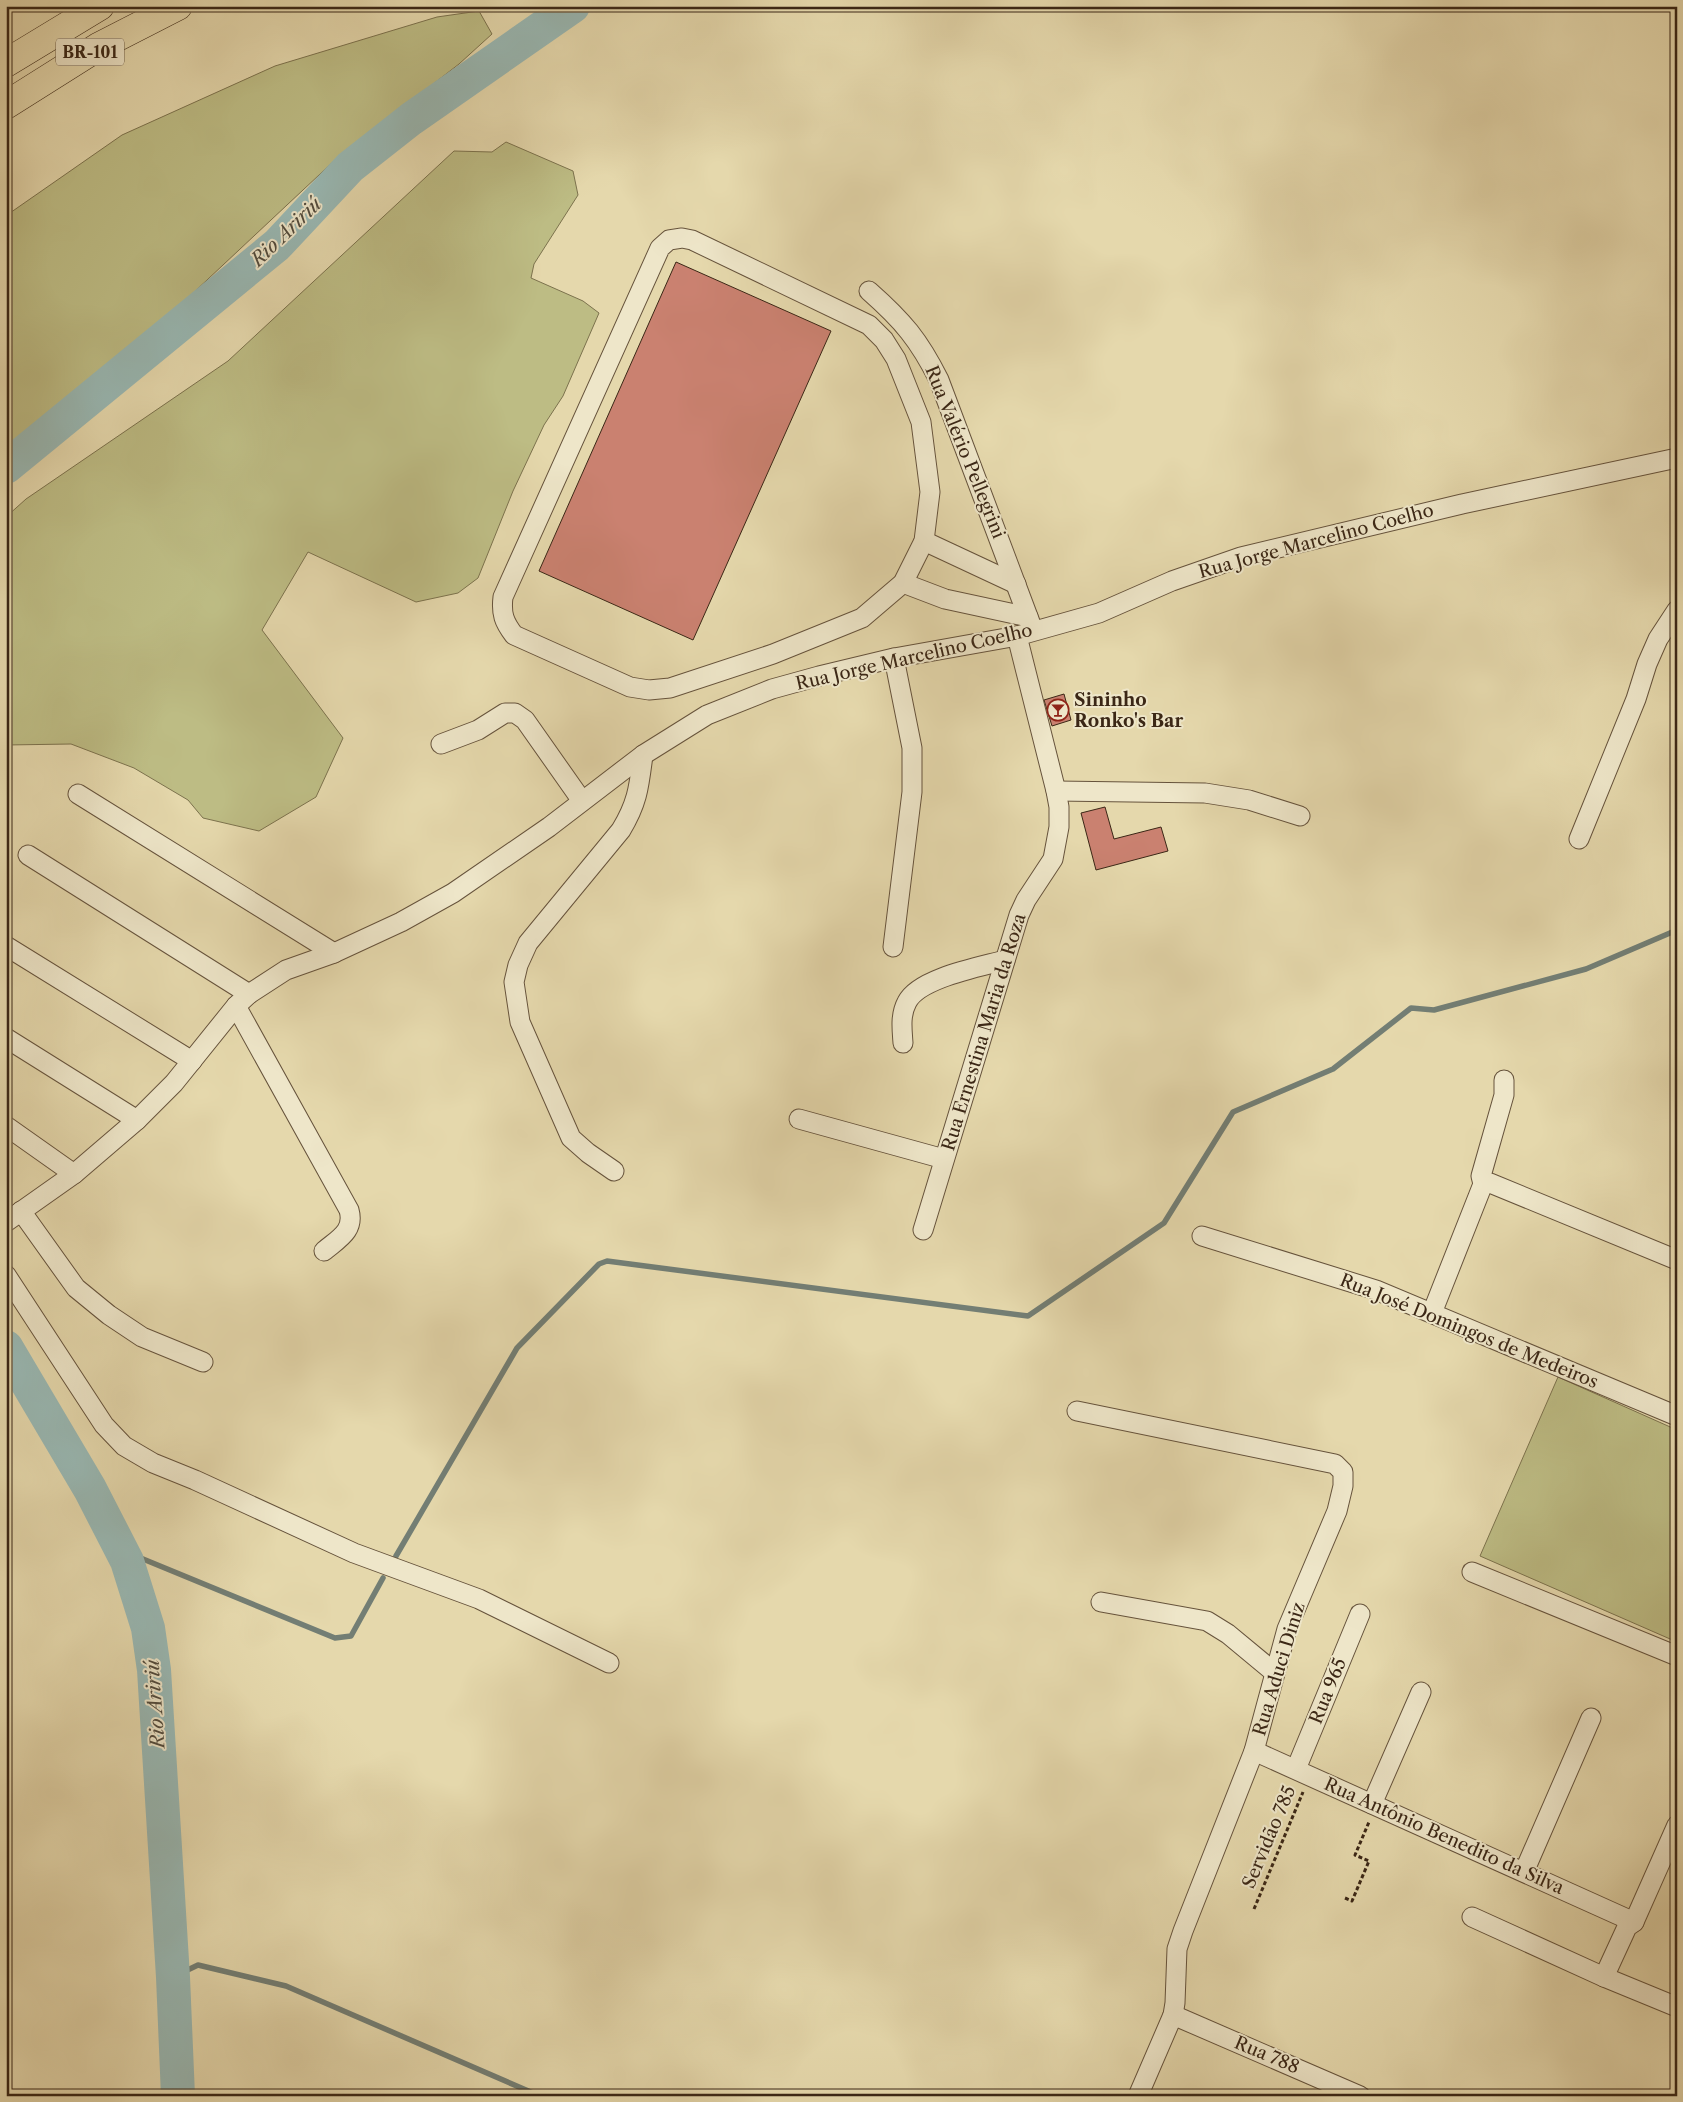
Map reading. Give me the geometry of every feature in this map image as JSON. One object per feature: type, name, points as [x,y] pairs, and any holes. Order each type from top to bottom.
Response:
[{"type":"highway","name":"BR-101","points":[[6,63],[100,6]]},
{"type":"highway","name":"BR-101","points":[[6,105],[98,47],[178,6]]},
{"type":"street","points":[[682,238],[692,240],[869,325],[884,340],[896,359],[921,422],[930,492],[924,540],[903,583],[862,618],[774,654],[670,688],[649,690],[630,686],[514,635],[505,624],[501,611],[503,597],[660,248],[669,240],[682,238]]},
{"type":"street","name":"Rua Valério Pellegrini","points":[[869,292],[912,333],[939,380],[1016,584],[1026,628]]},
{"type":"street","name":"Rua Jorge Marcelino Coelho","points":[[6,1222],[74,1174],[138,1120],[192,1061],[242,1000],[286,970],[334,953],[401,922],[453,893],[549,827],[643,755],[707,715],[772,689],[894,658],[1099,613],[1172,581],[1240,557],[1462,504],[1677,458]]},
{"type":"street","points":[[924,540],[1016,584]]},
{"type":"street","points":[[903,583],[1026,628]]},
{"type":"street","points":[[1579,839],[1636,699],[1647,664],[1658,639],[1677,610]]},
{"type":"street","name":"Rua Ernestina Maria da Roza","points":[[923,1230],[1019,914],[1052,859],[1059,827],[1059,807],[1026,628]]},
{"type":"street","points":[[893,947],[912,792],[912,748],[894,658]]},
{"type":"street","points":[[441,744],[465,736],[505,714],[515,713],[524,720],[582,801]]},
{"type":"street","points":[[614,1170],[588,1153],[571,1138],[520,1022],[514,982],[518,965],[528,943],[621,830],[632,812],[638,793],[643,755]]},
{"type":"street","points":[[1056,791],[1205,793],[1249,800],[1300,816]]},
{"type":"street","points":[[78,794],[334,953]]},
{"type":"street","points":[[28,855],[242,1000],[350,1210],[352,1219],[350,1226],[324,1251]]},
{"type":"street","points":[[6,946],[192,1061]]},
{"type":"street","points":[[902,1043],[903,1012],[908,1000],[917,991],[930,983],[1005,960]]},
{"type":"street","points":[[6,1038],[138,1120]]},
{"type":"street","points":[[1432,1313],[1483,1184],[1482,1169],[1504,1095],[1504,1080]]},
{"type":"street","points":[[799,1118],[944,1159]]},
{"type":"street","points":[[6,1126],[74,1174]]},
{"type":"street","points":[[1483,1184],[1490,1183],[1677,1260]]},
{"type":"street","points":[[21,1211],[76,1288],[82,1293],[109,1315],[142,1337],[204,1362]]},
{"type":"street","name":"Rua José Domingos de Medeiros","points":[[1202,1236],[1376,1290],[1677,1416]]},
{"type":"street","points":[[6,1275],[104,1425],[124,1446],[153,1463],[195,1480],[354,1553],[479,1599],[609,1663]]},
{"type":"street","name":"Rua Aduci Diniz","points":[[1077,1411],[1335,1464],[1344,1472],[1338,1511],[1288,1628],[1254,1751],[1177,1949],[1176,2003],[1173,2015],[1138,2096]]},
{"type":"street","points":[[1472,1572],[1677,1656]]},
{"type":"street","points":[[1101,1602],[1207,1621],[1228,1634],[1275,1673]]},
{"type":"street","name":"Rua 965","points":[[1303,1772],[1360,1614]]},
{"type":"street","points":[[1374,1805],[1421,1692]]},
{"type":"street","points":[[1524,1872],[1591,1718]]},
{"type":"street","name":"Rua Antônio Benedito da Silva","points":[[1254,1751],[1634,1922]]},
{"type":"street","points":[[1604,1977],[1627,1927],[1634,1922],[1673,1845],[1677,1825]]},
{"type":"street","points":[[1472,1917],[1604,1977],[1677,2007]]},
{"type":"street","name":"Rua 788","points":[[1173,2015],[1360,2096]]},
{"type":"path","name":"Servidão 785","points":[[1254,1909],[1303,1772]]},
{"type":"path","points":[[1345,1898],[1352,1901],[1369,1861],[1355,1855],[1374,1805]]},
{"type":"shaded area","points":[[479,11],[492,34],[459,64],[335,160],[191,295],[6,455],[7,215],[122,135],[275,66],[437,17]]},
{"type":"shaded area","points":[[506,142],[573,171],[578,195],[534,264],[531,278],[583,301],[599,313],[563,396],[544,425],[513,491],[478,578],[458,593],[416,602],[308,552],[262,630],[343,738],[316,797],[259,831],[203,818],[188,800],[134,768],[71,744],[6,745],[6,517],[26,499],[228,361],[454,151],[492,152]]},
{"type":"shaded area","points":[[1558,1377],[1677,1430],[1677,1642],[1480,1556]]},
{"type":"building","points":[[676,262],[831,331],[693,640],[539,571]]},
{"type":"building","name":"Sininho Ronko's Bar","points":[[1064,694],[1071,720],[1052,726],[1044,700]]},
{"type":"building","points":[[1105,807],[1114,839],[1161,827],[1168,851],[1096,870],[1081,813]]},
{"type":"waterway","name":"Rio Aririú","points":[[6,467],[277,245],[350,167],[411,119],[573,6]]},
{"type":"waterway","points":[[396,1556],[517,1348],[599,1264],[607,1261],[1028,1316],[1164,1223],[1233,1112],[1333,1069],[1411,1008],[1434,1010],[1586,969],[1677,930]]},
{"type":"waterway","name":"Rio Aririú","points":[[6,1347],[90,1489],[127,1561],[148,1628],[154,1670],[173,1977],[178,2096]]},
{"type":"waterway","points":[[127,1561],[133,1557],[143,1559],[335,1638],[351,1636],[383,1578]]},
{"type":"waterway","points":[[173,1977],[198,1965],[286,1986],[540,2096]]},
{"type":"place","name":"Sininho Ronko's Bar","points":[[1058,710]]}]
